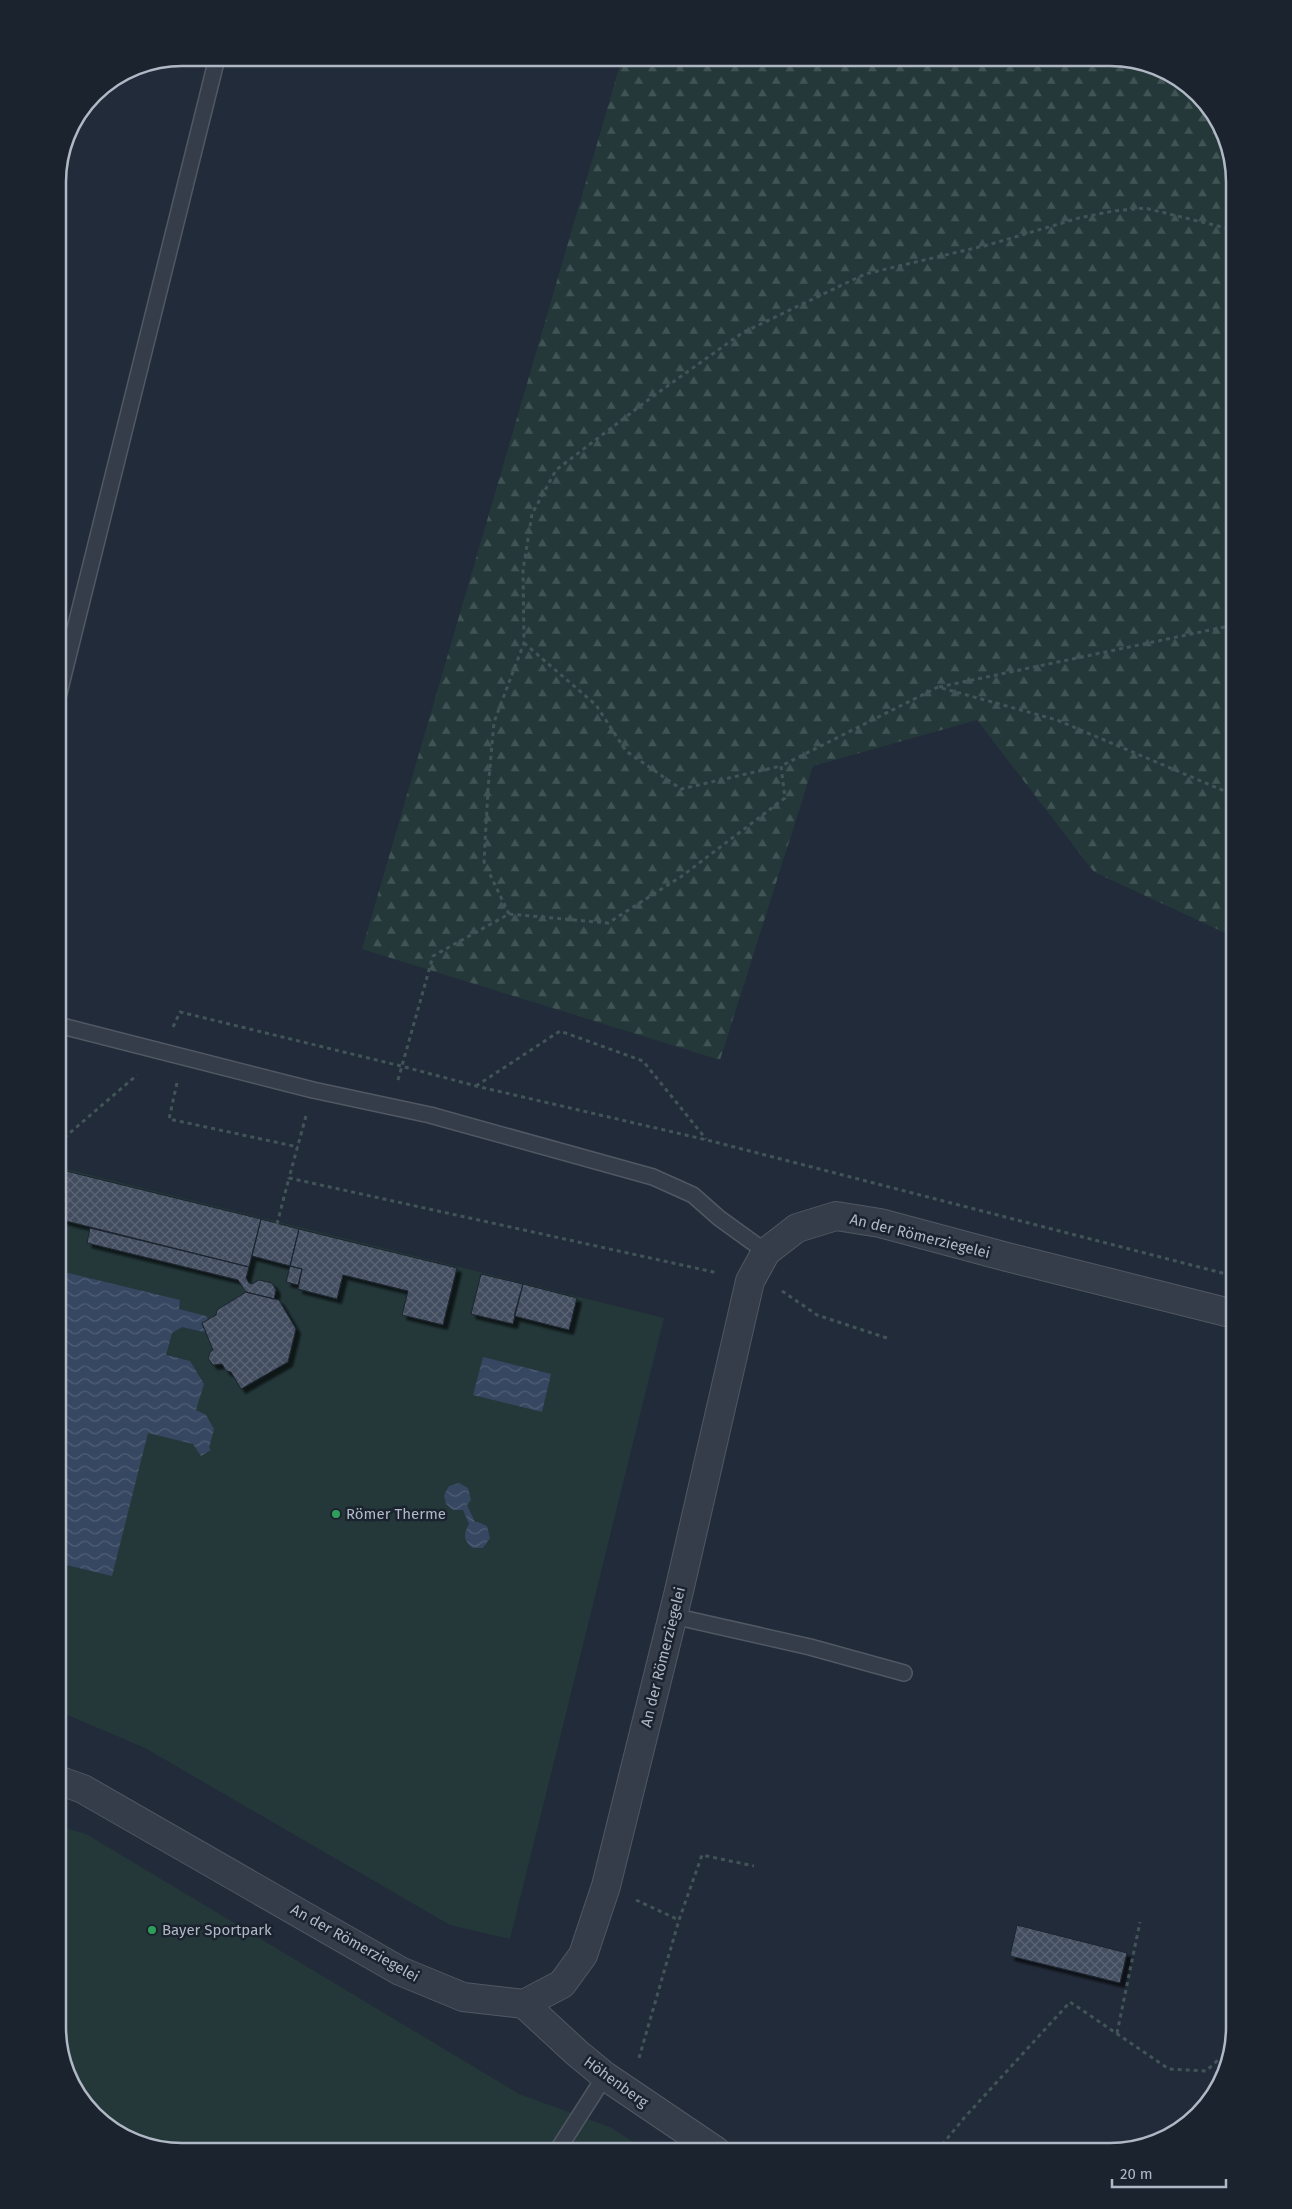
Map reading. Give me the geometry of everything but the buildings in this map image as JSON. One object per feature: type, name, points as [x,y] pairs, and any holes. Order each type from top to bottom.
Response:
[{"type":"street","name":"An der Römerziegelei","points":[[66,1783],[83,1789],[400,1971],[463,1998],[524,2004],[562,1984],[583,1955],[606,1886],[673,1616],[750,1281],[766,1252],[797,1228],[836,1216],[880,1223],[1226,1312]]},
{"type":"street","name":"Höhenberg","points":[[524,2004],[576,2053],[606,2076],[704,2143]]},
{"type":"lane","points":[[66,665],[215,66]]},
{"type":"lane","points":[[66,1026],[313,1090],[392,1106],[653,1178],[693,1195],[719,1218],[766,1252]]},
{"type":"lane","points":[[673,1616],[810,1647],[904,1673]]},
{"type":"lane","points":[[561,2143],[606,2076]]},
{"type":"path","points":[[509,914],[484,862],[494,722],[524,642],[523,570],[532,514],[556,470],[652,396],[742,333],[865,274],[988,244],[1078,218],[1113,211],[1144,208],[1226,228]]},
{"type":"path","points":[[524,642],[596,705],[626,751],[681,789],[781,766],[938,687],[1226,626]]},
{"type":"path","points":[[938,687],[1057,720],[1226,792]]},
{"type":"path","points":[[392,1106],[401,1066],[433,956],[509,914],[608,923],[682,876],[785,798],[781,766]]},
{"type":"path","points":[[66,1135],[162,1052],[180,1012],[476,1086],[707,1140],[1226,1274]]},
{"type":"path","points":[[476,1086],[560,1031],[643,1061],[707,1140]]},
{"type":"path","points":[[178,1075],[169,1119],[298,1147]]},
{"type":"path","points":[[277,1224],[313,1090]]},
{"type":"path","points":[[289,1178],[750,1281],[783,1292],[817,1315],[890,1340]]},
{"type":"path","points":[[629,2092],[680,1920],[702,1854],[754,1866]]},
{"type":"path","points":[[606,1886],[680,1920]]},
{"type":"path","points":[[1116,2033],[1140,1922]]},
{"type":"path","points":[[944,2143],[964,2118],[1070,2002],[1169,2070],[1206,2071],[1218,2060]]},
{"type":"green space","points":[[620,66],[1117,66],[1147,72],[1161,78],[1186,95],[1197,106],[1214,131],[1224,160],[1226,182],[1226,933],[1094,872],[977,720],[813,766],[720,1060],[362,949]]},
{"type":"green space","name":"Römer Therme","points":[[66,1169],[664,1318],[510,1939],[450,1925],[145,1748],[66,1714]]},
{"type":"green space","name":"Bayer Sportpark","points":[[66,1828],[86,1834],[519,2094],[610,2127],[635,2143],[175,2143],[145,2137],[131,2131],[106,2114],[95,2103],[78,2078],[68,2049],[66,2034]]},
{"type":"water","points":[[66,1272],[180,1300],[179,1309],[206,1316],[208,1319],[201,1324],[204,1332],[182,1327],[172,1333],[166,1355],[190,1361],[204,1384],[196,1410],[206,1415],[214,1429],[209,1448],[211,1450],[201,1456],[193,1444],[148,1433],[112,1576],[66,1565]]},
{"type":"water","points":[[483,1357],[551,1374],[542,1412],[473,1395]]},
{"type":"water","points":[[459,1483],[468,1488],[471,1500],[467,1505],[475,1522],[487,1526],[490,1538],[483,1548],[473,1548],[467,1542],[465,1534],[469,1524],[463,1510],[453,1510],[446,1504],[444,1495],[449,1486]]},
{"type":"place","name":"Römer Therme","points":[[336,1514]]},
{"type":"place","name":"Bayer Sportpark","points":[[152,1930]]}]
